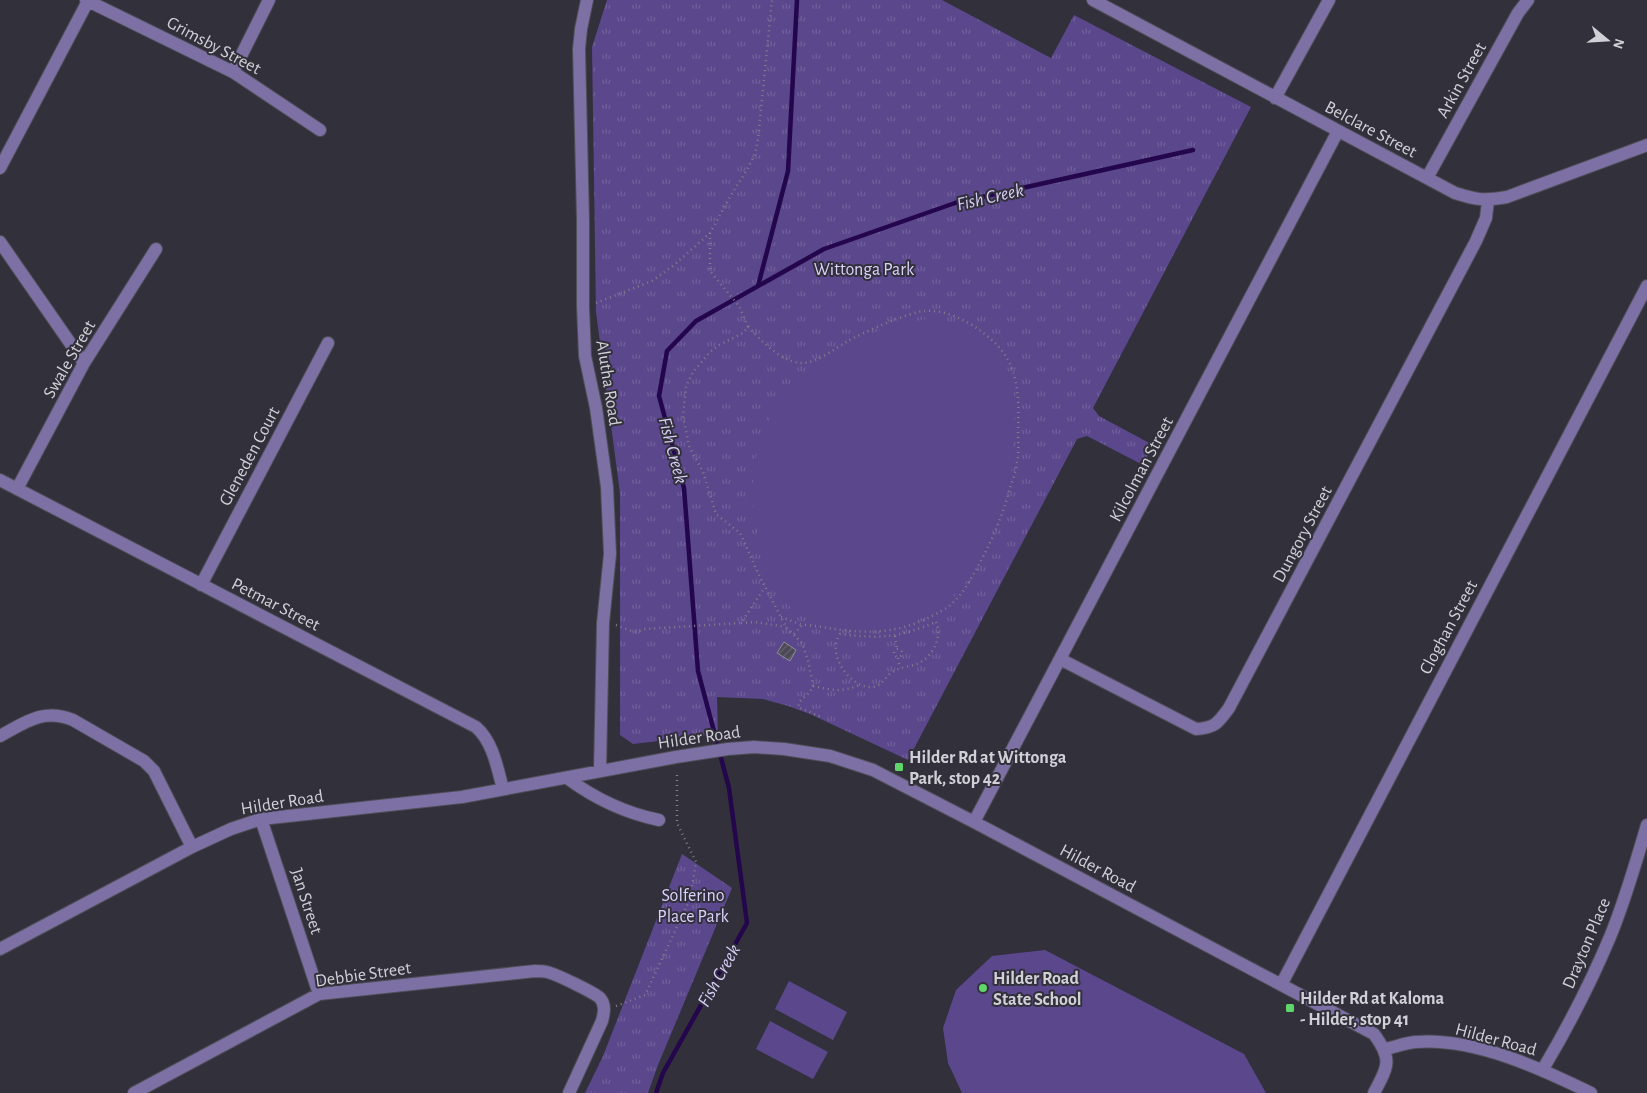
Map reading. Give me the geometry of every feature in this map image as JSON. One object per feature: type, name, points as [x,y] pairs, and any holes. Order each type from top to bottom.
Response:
[{"type":"street","points":[[233,72],[269,0]]},
{"type":"street","name":"Alutha Road","points":[[587,0],[581,29],[580,49],[585,356],[596,408],[607,487],[610,554],[603,624],[600,771]]},
{"type":"street","name":"Belclare Street","points":[[1093,0],[1338,132],[1455,193],[1472,199],[1488,201],[1507,196],[1647,145]]},
{"type":"street","points":[[1275,98],[1329,0]]},
{"type":"street","name":"Arkin Street","points":[[1427,178],[1518,13],[1528,0]]},
{"type":"street","points":[[0,168],[87,1]]},
{"type":"street","name":"Grimsby Street","points":[[87,1],[233,72],[320,130]]},
{"type":"street","name":"Kilcolman Street","points":[[974,822],[1338,132]]},
{"type":"street","name":"Dungory Street","points":[[1060,659],[1196,729],[1208,728],[1219,721],[1230,708],[1476,241],[1486,218],[1488,201]]},
{"type":"street","points":[[0,242],[84,363]]},
{"type":"street","name":"Swale Street","points":[[17,489],[84,363],[156,249]]},
{"type":"street","name":"Cloghan Street","points":[[1281,985],[1647,286]]},
{"type":"street","name":"Gleneden Court","points":[[201,585],[328,343]]},
{"type":"street","name":"Petmar Street","points":[[0,480],[476,727],[488,742],[503,789]]},
{"type":"street","points":[[0,736],[38,716],[62,716],[144,761],[154,771],[192,847]]},
{"type":"street","name":"Hilder Road","points":[[0,948],[192,847],[231,828],[261,819],[462,797],[728,749],[754,747],[784,749],[830,756],[873,770],[1374,1034],[1385,1049],[1414,1042],[1469,1046],[1543,1069],[1591,1093]]},
{"type":"street","points":[[567,778],[591,795],[638,816],[659,820]]},
{"type":"street","name":"Jan Street","points":[[261,819],[319,994]]},
{"type":"street","name":"Drayton Place","points":[[1543,1069],[1562,1036],[1610,936],[1626,894],[1647,824]]},
{"type":"street","name":"Debbie Street","points":[[134,1093],[319,994],[535,971],[548,972],[559,976],[599,997],[604,1011]]},
{"type":"street","points":[[569,1093],[602,1021],[604,1011]]},
{"type":"street","points":[[1374,1093],[1384,1074],[1387,1062],[1385,1049]]},
{"type":"path","points":[[583,307],[603,302],[652,281],[674,265],[710,233],[755,154],[772,0]]},
{"type":"path","points":[[710,233],[710,271],[739,306],[748,327],[762,342],[786,360],[802,363],[820,358],[856,336],[925,311],[959,319],[983,332],[999,348],[1014,371],[1018,392],[1018,463],[1006,502],[992,542],[968,584],[949,606],[920,621],[895,630],[872,633],[841,630],[818,625],[802,625],[780,617]]},
{"type":"path","points":[[748,327],[710,352],[693,372],[686,386],[683,416],[689,446],[703,472],[716,514],[740,532],[780,617],[786,627],[802,644],[808,660],[813,686],[810,692],[800,701],[798,707],[820,717]]},
{"type":"path","points":[[740,623],[765,587]]},
{"type":"path","points":[[603,624],[613,624],[634,632],[645,629],[755,622],[786,627]]},
{"type":"path","points":[[936,622],[938,625],[937,640],[929,654],[919,663],[900,668],[890,673],[879,685],[874,687],[861,684],[846,674],[840,665],[837,655],[840,634],[874,638],[895,636],[936,622]]},
{"type":"path","points":[[794,634],[802,625]]},
{"type":"path","points":[[895,636],[897,650],[894,654],[898,657],[900,668]]},
{"type":"path","points":[[897,650],[901,650],[902,653],[898,657]]},
{"type":"path","points":[[813,686],[843,691],[851,690],[861,684]]},
{"type":"path","points":[[604,1011],[645,995],[690,899],[696,862],[677,822],[676,757]]},
{"type":"green space","name":"Wittonga Park","points":[[607,0],[942,0],[1051,58],[1074,15],[1251,107],[1093,408],[1099,416],[1153,445],[1143,465],[1087,436],[1077,439],[908,760],[810,714],[763,699],[717,697],[718,734],[633,744],[620,735],[620,493],[596,312],[592,47]]},
{"type":"green space","points":[[868,251],[879,276],[853,288],[842,263]]},
{"type":"green space","points":[[898,253],[903,266],[881,276],[876,263]]},
{"type":"green space","points":[[931,318],[965,327],[988,341],[1005,362],[1013,385],[1015,411],[1012,467],[1003,502],[989,541],[966,582],[940,609],[911,623],[883,631],[844,629],[812,621],[784,602],[766,574],[751,499],[757,451],[771,414],[796,383],[862,337],[893,326]]},
{"type":"green space","name":"Solferino Place Park","points":[[682,854],[732,888],[648,1093],[585,1093],[603,1056]]},
{"type":"green space","points":[[1045,950],[1244,1054],[1266,1093],[962,1093],[948,1063],[943,1028],[956,990],[992,956]]},
{"type":"green space","points":[[789,981],[847,1012],[833,1040],[775,1009]]},
{"type":"green space","points":[[770,1021],[828,1052],[813,1079],[756,1049]]},
{"type":"building","points":[[784,642],[796,650],[790,661],[777,653]]},
{"type":"waterway","points":[[758,286],[788,171],[797,0]]},
{"type":"waterway","name":"Fish Creek","points":[[656,1093],[663,1073],[747,923],[729,788],[698,671],[684,488],[659,396],[667,351],[696,321],[824,249],[955,203],[1193,150]]},
{"type":"place","name":"Hilder Rd at Wittonga Park, stop 42","points":[[899,767]]},
{"type":"place","name":"Hilder Road State School","points":[[983,988]]},
{"type":"place","name":"Hilder Rd at Kaloma - Hilder, stop 41","points":[[1290,1008]]}]
